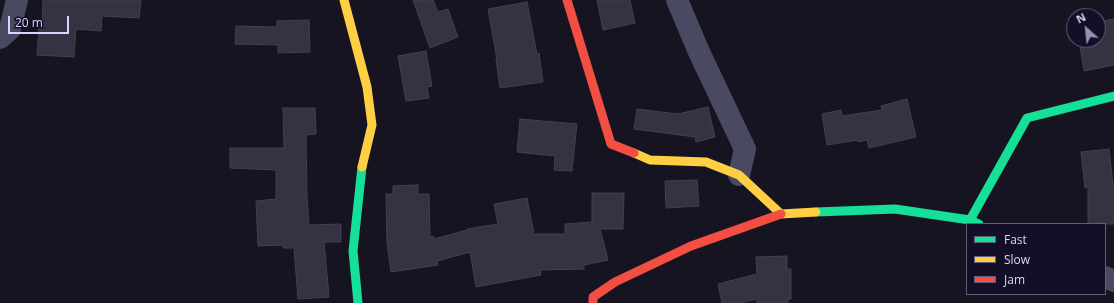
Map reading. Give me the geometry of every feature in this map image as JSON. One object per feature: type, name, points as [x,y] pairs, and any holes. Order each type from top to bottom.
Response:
[{"type":"street","points":[[0,38],[10,29],[17,0]]},
{"type":"street","points":[[344,0],[367,87],[372,125],[361,172],[353,251],[358,303]]},
{"type":"street","points":[[567,0],[611,144],[650,160],[706,162],[739,175],[782,214]]},
{"type":"street","points":[[677,0],[699,52],[745,149],[739,175]]},
{"type":"street","points":[[970,220],[1027,118],[1114,96]]},
{"type":"street","points":[[593,303],[593,297],[615,282],[690,246],[782,214],[895,210],[970,220],[977,223]]},
{"type":"building","points":[[43,0],[141,0],[139,18],[102,16],[101,31],[76,29],[74,57],[37,55],[39,27],[42,27]]},
{"type":"building","points":[[413,0],[433,0],[438,12],[448,9],[458,37],[430,48]]},
{"type":"building","points":[[597,0],[630,0],[635,23],[603,30]]},
{"type":"building","points":[[527,2],[537,54],[539,53],[543,82],[500,88],[497,59],[488,9]]},
{"type":"building","points":[[1114,19],[1114,65],[1084,71],[1080,48],[1106,48],[1106,20]]},
{"type":"building","points":[[309,20],[310,52],[278,53],[278,45],[235,44],[236,26],[277,27],[277,21]]},
{"type":"building","points":[[426,51],[432,86],[427,87],[429,98],[406,101],[398,56]]},
{"type":"building","points":[[907,99],[916,137],[869,148],[867,140],[858,142],[857,140],[827,145],[822,114],[841,110],[842,116],[882,110],[881,106]]},
{"type":"building","points":[[708,107],[715,137],[696,142],[695,137],[634,129],[637,109],[678,114]]},
{"type":"building","points":[[283,108],[315,108],[316,134],[306,135],[309,225],[341,224],[341,242],[324,242],[329,297],[298,299],[294,248],[283,248],[283,245],[258,246],[256,201],[276,199],[276,170],[230,168],[230,148],[284,148]]},
{"type":"building","points":[[520,119],[577,124],[572,171],[554,170],[555,156],[517,152]]},
{"type":"building","points":[[1109,149],[1114,194],[1114,224],[1088,223],[1088,187],[1085,188],[1081,152]]},
{"type":"building","points":[[697,180],[699,206],[666,208],[665,181]]},
{"type":"building","points":[[418,185],[418,194],[429,194],[430,237],[433,236],[434,239],[467,229],[498,224],[494,204],[527,198],[534,234],[565,234],[565,224],[592,222],[592,193],[624,193],[623,229],[600,229],[608,260],[584,265],[584,269],[540,270],[541,275],[476,287],[470,252],[437,261],[438,265],[391,272],[387,243],[386,194],[393,194],[393,186]]},
{"type":"building","points":[[787,256],[787,269],[791,269],[791,299],[788,299],[788,303],[757,303],[757,299],[740,303],[722,303],[718,284],[757,274],[756,257]]},
{"type":"traffic: fast","points":[[970,220],[1027,118],[1114,96]]},
{"type":"traffic: fast","points":[[358,303],[353,251],[362,167]]},
{"type":"traffic: fast","points":[[816,212],[895,209],[970,220],[977,223]]},
{"type":"traffic: slow","points":[[344,0],[367,87],[372,125],[362,167]]},
{"type":"traffic: slow","points":[[634,153],[650,160],[706,162],[739,175],[781,214],[816,212]]},
{"type":"traffic: jam","points":[[567,0],[611,144],[634,153]]},
{"type":"traffic: jam","points":[[593,303],[593,297],[615,282],[691,246],[781,214]]}]
